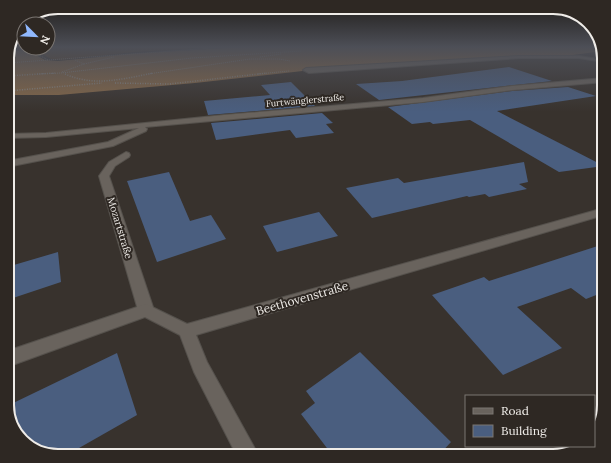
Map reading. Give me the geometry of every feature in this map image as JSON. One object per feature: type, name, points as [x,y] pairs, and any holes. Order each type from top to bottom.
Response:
[{"type":"street","points":[[306,70],[343,69]]},
{"type":"street","name":"Furtwänglerstraße","points":[[14,136],[46,135],[224,117],[423,100],[512,88],[597,81]]},
{"type":"street","points":[[14,163],[110,144],[151,125]]},
{"type":"street","name":"Mozartstraße","points":[[126,155],[112,164],[104,176],[146,310]]},
{"type":"street","name":"Beethovenstraße","points":[[186,331],[597,214]]},
{"type":"street","points":[[14,357],[146,310],[186,331],[200,366],[244,449]]},
{"type":"path","points":[[61,73],[72,69]]},
{"type":"path","points":[[14,76],[61,73],[99,69]]},
{"type":"path","points":[[14,90],[109,82],[183,69]]},
{"type":"path","points":[[61,73],[76,79],[109,82],[169,84],[306,70]]},
{"type":"shaded area","points":[[14,69],[324,69],[195,83],[59,95],[14,95]]},
{"type":"building","points":[[497,69],[514,69],[552,81],[379,100],[356,84],[402,81]]},
{"type":"building","points":[[291,82],[315,106],[208,115],[204,101],[270,95],[261,85]]},
{"type":"building","points":[[568,87],[596,96],[497,111],[597,162],[597,167],[559,172],[470,120],[433,124],[430,122],[412,124],[388,107],[512,91]]},
{"type":"building","points":[[322,113],[333,123],[326,124],[334,133],[296,138],[290,130],[216,140],[211,123]]},
{"type":"building","points":[[524,162],[528,182],[519,184],[527,189],[489,197],[485,194],[469,197],[467,196],[372,218],[346,188],[398,178],[404,183]]},
{"type":"building","points":[[169,172],[190,221],[211,215],[226,239],[157,262],[127,181]]},
{"type":"building","points":[[319,212],[338,236],[277,252],[263,226]]},
{"type":"building","points":[[597,246],[597,295],[586,299],[571,288],[517,307],[562,348],[503,375],[432,295],[484,277],[489,281]]},
{"type":"building","points":[[58,252],[61,282],[14,298],[14,265]]},
{"type":"building","points":[[360,352],[451,442],[444,449],[328,449],[301,414],[315,403],[306,391]]},
{"type":"building","points":[[117,353],[137,415],[77,449],[58,449],[38,445],[23,432],[15,417],[14,403]]}]
